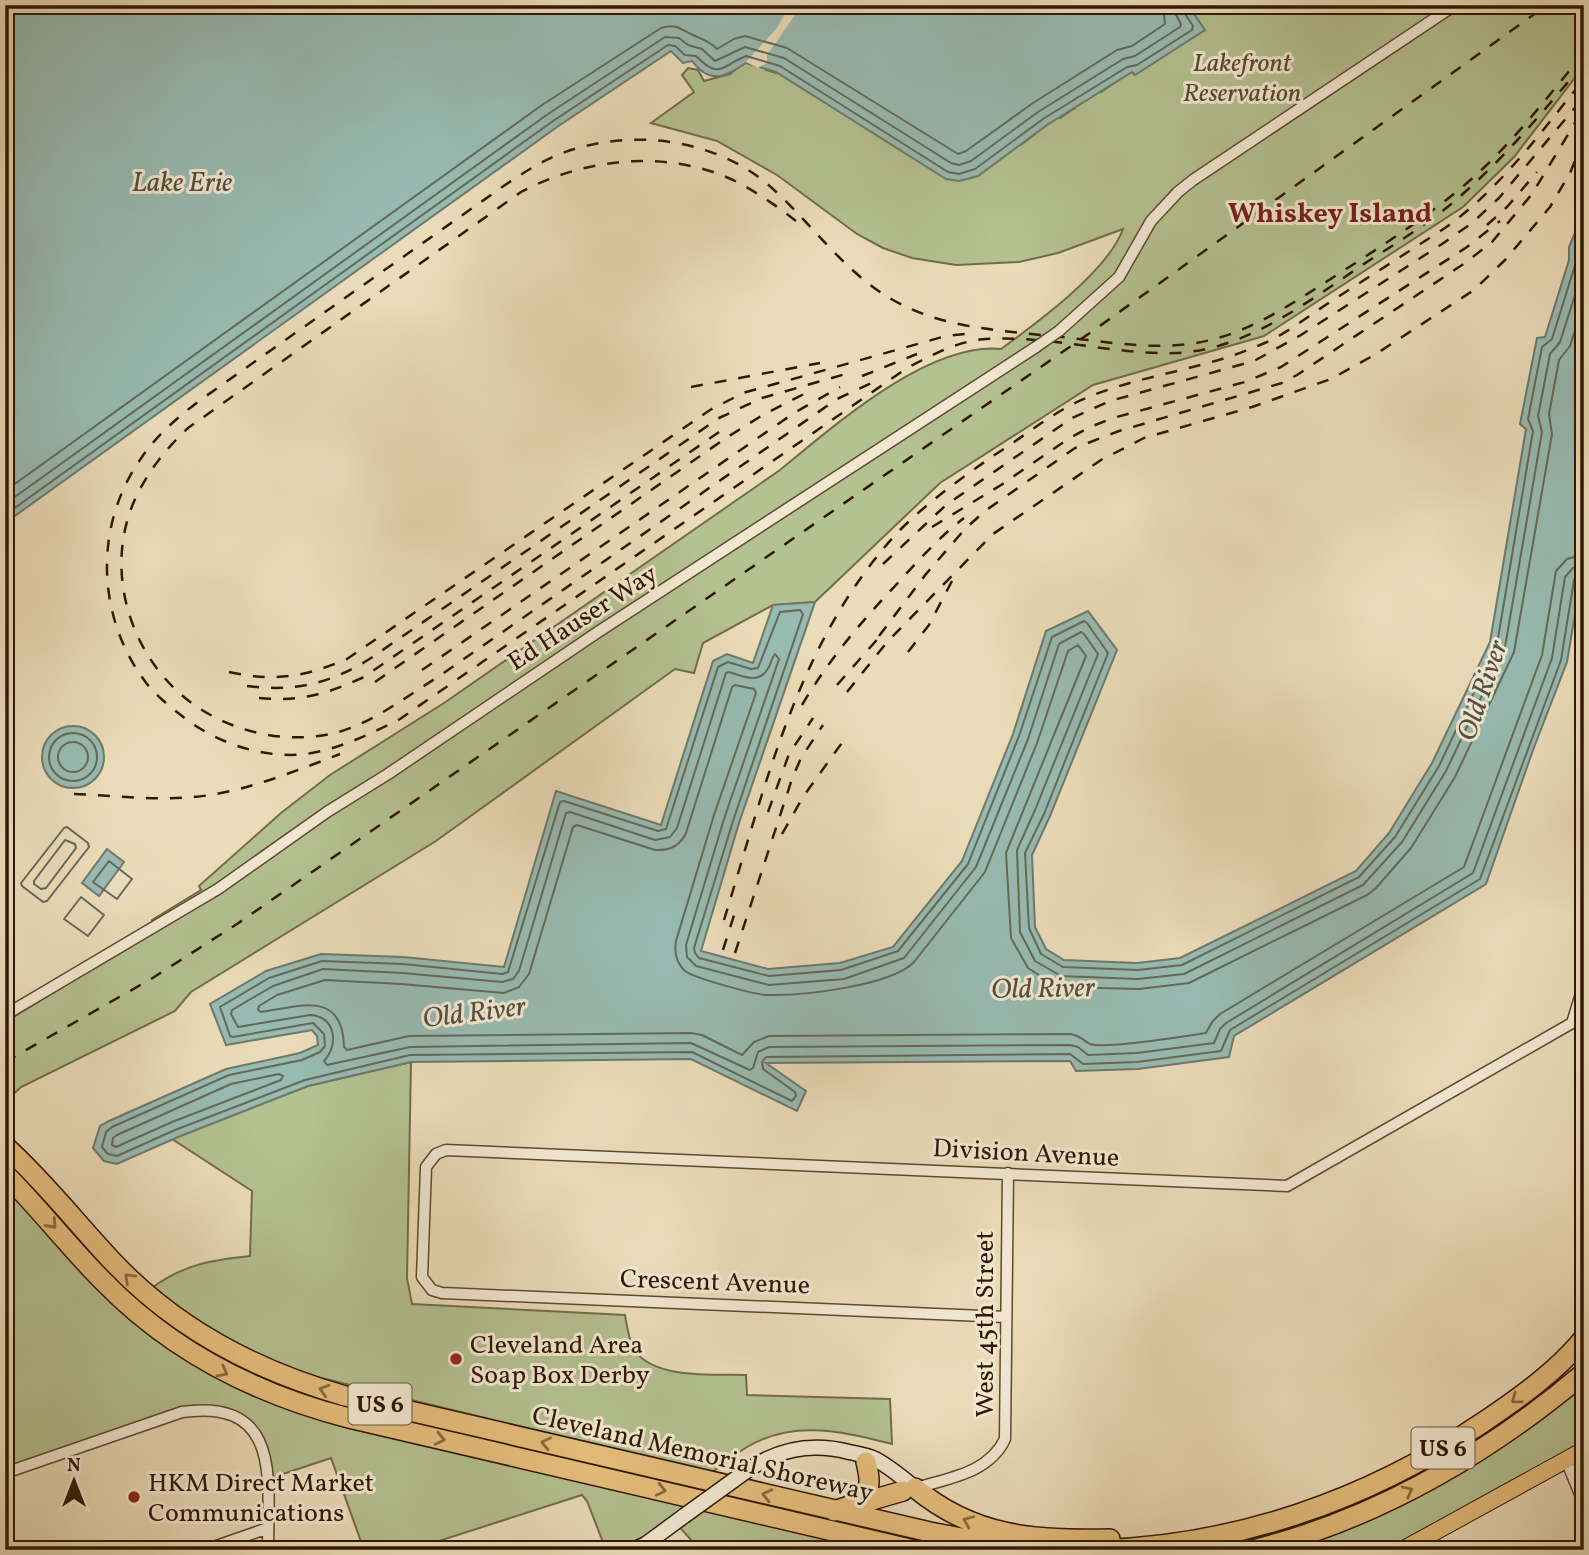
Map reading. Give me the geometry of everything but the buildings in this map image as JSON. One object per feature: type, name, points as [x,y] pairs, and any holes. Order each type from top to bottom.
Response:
[{"type":"highway","name":"Cleveland Memorial Shoreway","points":[[5,1146],[149,1297],[204,1337],[296,1381],[345,1396],[833,1511],[998,1545],[1062,1550]]},
{"type":"highway","name":"Cleveland Memorial Shoreway","points":[[5,1174],[105,1283],[138,1314],[196,1356],[251,1385],[298,1404],[348,1418],[914,1550]]},
{"type":"highway","name":"US 6","points":[[1095,1550],[1186,1542],[1236,1533],[1301,1514],[1364,1490],[1440,1450],[1511,1402],[1579,1346]]},
{"type":"highway","name":"US 6","points":[[1253,1550],[1345,1520],[1424,1483],[1498,1438],[1584,1373]]},
{"type":"highway","points":[[858,1504],[869,1483],[866,1462]]},
{"type":"highway","points":[[833,1511],[909,1490],[975,1525],[1007,1534],[1048,1539],[1142,1537],[1301,1514]]},
{"type":"highway","points":[[802,1525],[872,1550]]},
{"type":"main road","points":[[1402,1550],[1584,1450]]},
{"type":"street","name":"Ed Hauser Way","points":[[5,1015],[218,889],[327,812],[598,632],[1059,331],[1119,277],[1152,221],[1178,192],[1455,5]]},
{"type":"street","name":"Division Avenue","points":[[425,1282],[422,1277],[426,1167],[436,1154],[446,1150],[1287,1186],[1572,1023],[1584,984]]},
{"type":"street","name":"West 45th Street","points":[[909,1490],[979,1467],[993,1457],[1003,1443],[1007,1426],[1008,1173]]},
{"type":"street","name":"Crescent Avenue","points":[[425,1282],[432,1290],[442,1293],[1006,1317]]},
{"type":"street","points":[[5,1474],[182,1412],[206,1409],[231,1414],[251,1428],[262,1444],[267,1461],[268,1550]]},
{"type":"street","points":[[634,1550],[770,1456],[797,1448],[827,1447],[878,1461],[909,1490]]},
{"type":"street","points":[[849,1452],[909,1490]]},
{"type":"street","points":[[1566,1460],[1584,1504]]},
{"type":"street","points":[[205,1550],[268,1528]]},
{"type":"green space","name":"Lakefront Reservation","points":[[944,5],[980,5],[1060,118],[1075,108],[1002,5],[1038,5],[1101,92],[1131,72],[1159,5],[1584,5],[1584,66],[1514,157],[1463,207],[1264,336],[1093,385],[940,483],[815,602],[773,605],[703,643],[694,673],[675,669],[436,841],[191,992],[175,1011],[21,1087],[5,1102],[5,1022],[157,929],[152,920],[201,890],[199,886],[281,813],[330,775],[444,703],[780,470],[883,390],[943,359],[973,350],[1001,349],[1070,295],[1103,262],[1123,229],[1058,253],[1019,262],[956,265],[912,258],[883,248],[857,234],[777,175],[717,141],[651,123],[694,92],[682,75],[688,68],[698,70],[704,81],[730,74],[809,8],[766,70],[1021,145],[1035,134]]},
{"type":"green space","name":"Cleveland Area Soap Box Derby","points":[[411,1062],[407,1278],[412,1304],[625,1315],[636,1352],[657,1367],[687,1373],[746,1375],[747,1395],[890,1399],[892,1444],[819,1430],[783,1433],[747,1447],[711,1473],[301,1373],[228,1341],[185,1313],[153,1287],[176,1273],[199,1264],[250,1256],[252,1191],[172,1139],[308,1086]]},
{"type":"green space","points":[[5,1175],[93,1270],[235,1378],[871,1550],[700,1550],[675,1522],[634,1550],[606,1550],[587,1501],[582,1495],[411,1550],[364,1550],[331,1458],[268,1479],[251,1428],[206,1409],[5,1473]]},
{"type":"green space","points":[[1584,1373],[1584,1450],[1402,1550],[1253,1550],[1378,1506]]},
{"type":"water","name":"Lake Erie","points":[[5,5],[1188,5],[1205,30],[1135,75],[1132,72],[1047,125],[978,176],[959,181],[946,179],[776,72],[746,63],[724,75],[711,76],[692,61],[683,63],[671,51],[557,127],[5,523]]},
{"type":"water","name":"Old River","points":[[1584,211],[1584,560],[1567,662],[1486,884],[1234,1036],[1229,1057],[1138,1069],[1076,1071],[1070,1061],[766,1063],[806,1091],[797,1111],[691,1059],[411,1062],[308,1086],[117,1164],[104,1161],[93,1148],[100,1126],[109,1121],[226,1069],[300,1053],[318,1045],[317,1036],[312,1030],[226,1045],[210,1004],[266,971],[321,954],[403,957],[504,967],[556,791],[661,825],[713,661],[727,654],[753,663],[773,605],[815,602],[739,823],[701,951],[768,969],[840,963],[893,947],[962,861],[1013,734],[1046,631],[1088,611],[1117,650],[1032,855],[1035,927],[1046,949],[1064,960],[1137,963],[1180,958],[1356,871],[1389,833],[1432,763],[1490,642],[1526,429],[1520,424],[1537,338],[1545,337],[1569,260],[1569,247]]},
{"type":"water","points":[[73,726],[95,735],[104,757],[95,779],[73,788],[51,779],[42,757],[51,735]]},
{"type":"water","points":[[107,849],[124,862],[99,896],[82,883]]},
{"type":"pier","points":[[790,5],[802,5],[767,55],[767,63],[758,68],[746,62],[777,28]]},
{"type":"railway","points":[[5,1062],[151,979],[237,924],[1097,328],[1547,5]]},
{"type":"railway","points":[[1584,53],[1504,148],[1458,191],[1422,218],[1384,245],[1264,319],[1231,334],[1178,345],[1124,344],[990,329],[931,317],[876,289],[830,248],[788,203],[751,172],[700,148],[672,142],[615,141],[560,154],[505,185],[199,401],[161,434],[142,457],[126,484],[115,512],[107,571],[110,601],[118,630],[130,658],[147,684],[195,726],[241,747],[273,754],[306,754],[331,749],[400,719],[907,368],[935,354],[975,340],[986,339],[1034,340],[1129,351],[1176,353],[1229,343],[1279,320],[1454,202],[1512,146],[1584,63]]},
{"type":"railway","points":[[724,920],[772,765],[811,665],[836,617],[865,572],[900,530],[959,481],[1066,408],[1122,385],[1215,361],[1268,341],[1445,228],[1502,177],[1584,79]]},
{"type":"railway","points":[[883,564],[946,505],[1072,418],[1110,401],[1254,361],[1301,335],[1442,244],[1472,223],[1499,198],[1584,97]]},
{"type":"railway","points":[[879,636],[926,574],[965,529],[985,511],[1075,448],[1119,431],[1282,383],[1465,263],[1492,242],[1532,194],[1584,108]]},
{"type":"railway","points":[[847,692],[888,641],[993,534],[1101,460],[1144,438],[1252,407],[1331,379],[1376,354],[1474,290],[1505,260],[1550,207],[1570,173],[1584,139]]},
{"type":"railway","points":[[796,221],[733,180],[707,170],[653,161],[599,165],[572,171],[521,192],[188,428],[167,450],[139,491],[127,521],[122,553],[123,584],[130,615],[142,644],[159,671],[181,694],[207,713],[234,726],[264,734],[294,737],[325,735],[355,726],[384,712],[438,677],[837,399],[880,379]]},
{"type":"railway","points":[[1487,225],[1507,207],[1537,172]]},
{"type":"railway","points":[[932,527],[1090,427],[1113,418],[1245,382],[1281,367],[1467,247],[1500,221]]},
{"type":"railway","points":[[229,672],[261,677],[289,676],[317,670],[347,659],[710,410],[743,393],[946,336],[973,333]]},
{"type":"railway","points":[[862,376],[917,354]]},
{"type":"railway","points":[[691,387],[820,363]]},
{"type":"railway","points":[[247,686],[297,687],[326,680],[356,667],[719,418],[762,398],[849,373]]},
{"type":"railway","points":[[422,670],[794,413],[840,387]]},
{"type":"railway","points":[[375,682],[726,438],[804,394]]},
{"type":"railway","points":[[259,698],[300,698],[338,688],[364,677],[722,430]]},
{"type":"railway","points":[[802,705],[869,614],[928,551],[964,518]]},
{"type":"railway","points":[[908,652],[929,625],[952,581]]},
{"type":"railway","points":[[837,685],[881,635]]},
{"type":"railway","points":[[768,812],[789,754],[813,718]]},
{"type":"railway","points":[[735,953],[792,779],[801,758],[823,725]]},
{"type":"railway","points":[[782,834],[803,797],[844,740]]},
{"type":"railway","points":[[74,794],[159,798],[210,795],[259,783],[340,754]]},
{"type":"railway","points":[[723,950],[736,909]]},
{"type":"place","name":"Cleveland Area Soap Box Derby","points":[[456,1359]]},
{"type":"place","name":"HKM Direct Market Communications","points":[[134,1497]]},
{"type":"district","name":"Whiskey Island","points":[[1330,212]]}]
